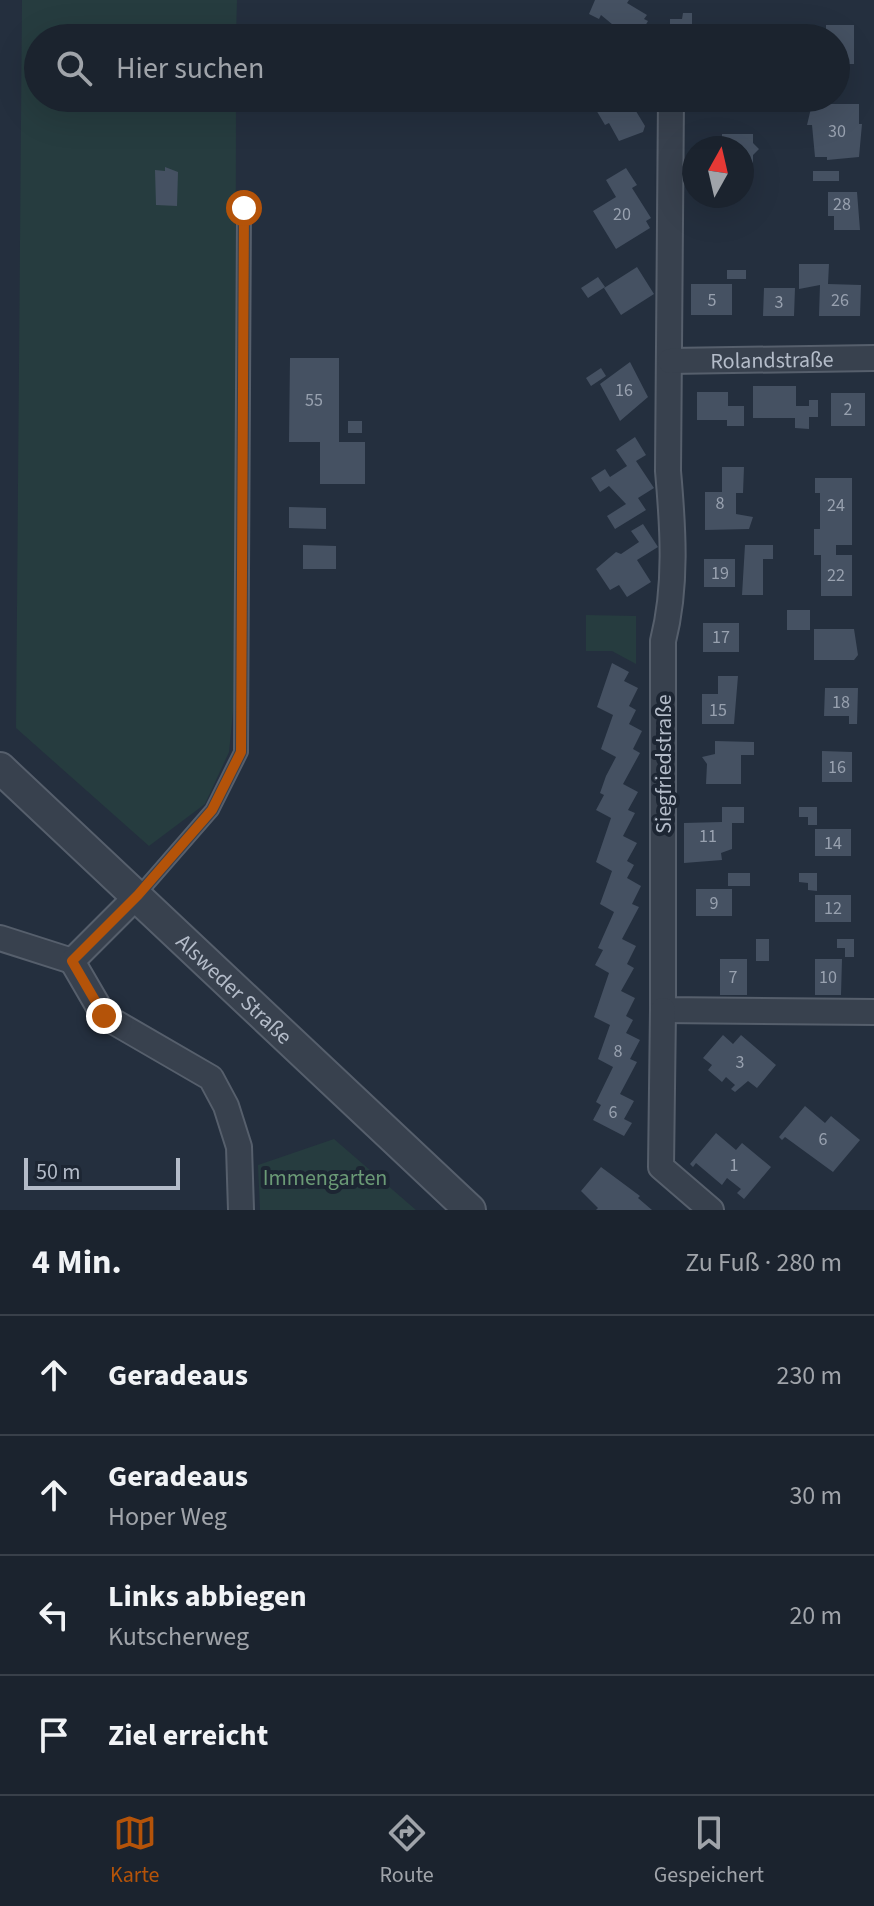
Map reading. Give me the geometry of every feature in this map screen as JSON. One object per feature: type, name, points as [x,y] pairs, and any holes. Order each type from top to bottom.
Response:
[{"type":"street","points":[[670,361],[671,112]]},
{"type":"street","name":"Rolandstraße","points":[[670,361],[874,358]]},
{"type":"street","name":"Siegfriedstraße","points":[[670,361],[668,471],[672,519],[671,608],[663,641],[661,1167],[711,1210]]},
{"type":"street","name":"Alsweder Straße","points":[[0,768],[470,1210]]},
{"type":"street","points":[[72,961],[138,895]]},
{"type":"street","points":[[0,938],[72,961],[104,1016],[211,1078],[226,1106],[239,1147],[241,1210]]},
{"type":"street","points":[[663,1010],[874,1012]]},
{"type":"lane","points":[[138,895],[212,810],[241,752],[244,208]]},
{"type":"green space","points":[[22,0],[237,0],[236,24],[24,24],[24,112],[236,112],[235,692],[229,752],[205,804],[149,846],[16,728]]},
{"type":"green space","points":[[586,615],[636,616],[636,664],[612,651],[586,651]]},
{"type":"green space","name":"Immengarten","points":[[334,1139],[416,1210],[260,1210],[258,1165]]},
{"type":"building","points":[[595,0],[629,0],[627,3],[647,15],[644,19],[648,21],[646,24],[612,24],[601,15],[599,19],[589,14]]},
{"type":"building","points":[[683,13],[692,13],[692,24],[670,24],[670,19],[682,19]]},
{"type":"building","points":[[850,25],[854,25],[854,64],[850,64]]},
{"type":"building","points":[[850,104],[859,104],[859,124],[862,124],[859,157],[827,160],[827,157],[815,157],[812,125],[807,125],[810,112],[850,112]]},
{"type":"building","points":[[597,112],[636,112],[645,126],[643,132],[619,141],[609,123],[605,125]]},
{"type":"building","points":[[722,134],[753,134],[753,136]]},
{"type":"building","points":[[165,167],[178,172],[177,206],[156,205],[155,170],[165,171]]},
{"type":"building","points":[[626,168],[637,185],[632,188],[651,218],[646,221],[650,228],[616,249],[593,211],[616,197],[606,180]]},
{"type":"building","points":[[813,171],[839,171],[839,181],[813,181]]},
{"type":"building","points":[[828,192],[857,192],[860,230],[834,230],[834,216],[828,216]]},
{"type":"building","points":[[799,264],[829,264],[828,284],[861,285],[860,316],[819,316],[820,285],[799,289]]},
{"type":"building","points":[[637,267],[654,294],[621,315],[604,288]]},
{"type":"building","points":[[727,270],[746,270],[746,279],[727,279]]},
{"type":"building","points":[[598,277],[605,287],[588,298],[581,288]]},
{"type":"building","points":[[691,284],[732,284],[732,315],[691,315]]},
{"type":"building","points":[[764,288],[795,288],[794,316],[763,316]]},
{"type":"building","points":[[290,358],[339,358],[339,442],[365,442],[365,484],[320,484],[320,442],[289,442]]},
{"type":"building","points":[[630,362],[648,397],[620,421],[600,384]]},
{"type":"building","points":[[601,368],[606,376],[591,386],[586,378]]},
{"type":"building","points":[[753,386],[796,386],[796,406],[809,406],[809,400],[818,400],[818,417],[809,417],[809,429],[795,428],[795,418],[753,418]]},
{"type":"building","points":[[697,392],[728,392],[728,406],[744,406],[744,426],[727,426],[727,420],[697,420]]},
{"type":"building","points":[[831,393],[865,393],[865,426],[831,426]]},
{"type":"building","points":[[348,421],[362,421],[362,433],[348,433]]},
{"type":"building","points":[[635,437],[646,455],[636,461],[654,488],[638,498],[646,510],[615,529],[607,516],[626,504],[609,486],[600,492],[591,478],[605,469],[610,477],[627,466],[616,450]]},
{"type":"building","points":[[722,467],[744,467],[743,493],[736,493],[736,514],[753,517],[749,529],[705,530],[705,492],[722,492]]},
{"type":"building","points":[[815,478],[852,478],[852,545],[836,545],[836,555],[852,555],[852,596],[821,596],[821,555],[814,555],[814,529],[820,529],[820,493],[815,493]]},
{"type":"building","points":[[289,507],[326,508],[326,529],[289,528]]},
{"type":"building","points":[[643,524],[658,547],[637,560],[651,582],[627,597],[619,585],[610,590],[596,569],[616,552],[621,554],[639,542],[631,531]]},
{"type":"building","points":[[303,545],[336,546],[336,569],[303,569]]},
{"type":"building","points":[[745,545],[773,545],[773,559],[763,559],[763,595],[742,595]]},
{"type":"building","points":[[704,559],[735,559],[735,587],[704,587]]},
{"type":"building","points":[[787,610],[810,610],[810,630],[787,630]]},
{"type":"building","points":[[703,623],[739,623],[739,652],[703,652]]},
{"type":"building","points":[[814,629],[854,629],[858,655],[854,660],[814,660]]},
{"type":"building","points":[[612,663],[629,672],[624,681],[638,688],[629,706],[636,710],[629,724],[642,731],[633,749],[640,753],[623,784],[638,792],[628,810],[635,813],[623,836],[637,843],[627,861],[634,865],[627,878],[641,886],[632,904],[639,907],[622,939],[636,946],[627,964],[634,968],[621,991],[635,998],[626,1016],[633,1020],[626,1033],[640,1040],[630,1059],[637,1062],[620,1094],[634,1101],[624,1119],[632,1123],[624,1136],[593,1120],[601,1105],[596,1102],[613,1067],[598,1059],[610,1025],[594,1017],[609,973],[595,965],[603,950],[598,948],[614,912],[600,904],[612,871],[596,862],[611,818],[596,810],[604,795],[600,793],[606,776],[616,757],[601,749],[613,715],[597,707]]},
{"type":"building","points":[[718,676],[738,676],[734,724],[702,724],[702,694],[718,694]]},
{"type":"building","points":[[825,688],[858,688],[857,724],[849,724],[849,716],[824,716]]},
{"type":"building","points":[[715,741],[754,742],[754,755],[741,755],[741,784],[706,784],[707,764],[702,757],[715,754]]},
{"type":"building","points":[[822,751],[852,752],[852,782],[822,782]]},
{"type":"building","points":[[722,807],[744,807],[744,823],[732,823],[732,849],[721,853],[722,860],[684,863],[684,823],[722,822]]},
{"type":"building","points":[[799,807],[817,807],[817,825],[808,825],[808,817],[799,817]]},
{"type":"building","points":[[815,829],[851,829],[851,856],[815,856]]},
{"type":"building","points":[[728,873],[750,873],[750,886],[728,886]]},
{"type":"building","points":[[799,873],[817,873],[817,891],[808,890],[808,883],[799,882]]},
{"type":"building","points":[[696,889],[732,889],[732,916],[696,916]]},
{"type":"building","points":[[815,895],[851,895],[851,922],[815,922]]},
{"type":"building","points":[[756,939],[769,939],[769,961],[756,961]]},
{"type":"building","points":[[837,939],[854,939],[854,957],[845,957],[845,948],[837,948]]},
{"type":"building","points":[[720,959],[747,959],[747,995],[720,995]]},
{"type":"building","points":[[815,959],[842,959],[841,995],[815,995]]},
{"type":"building","points":[[723,1035],[733,1044],[741,1035],[776,1065],[757,1088],[748,1081],[735,1092],[731,1089],[735,1085],[726,1077],[722,1082],[708,1070],[712,1065],[703,1058]]},
{"type":"building","points":[[805,1106],[825,1123],[831,1116],[860,1140],[833,1172],[785,1137],[782,1140],[779,1137]]},
{"type":"building","points":[[716,1133],[736,1150],[742,1143],[771,1167],[744,1199],[737,1193],[741,1189],[727,1178],[722,1185],[696,1163],[693,1167],[690,1164]]},
{"type":"building","points":[[601,1167],[640,1196],[638,1198],[652,1210],[596,1210],[598,1208],[581,1191]]},
{"type":"route","points":[[104,1016],[72,961],[138,895],[212,810],[241,752],[244,208]]}]
